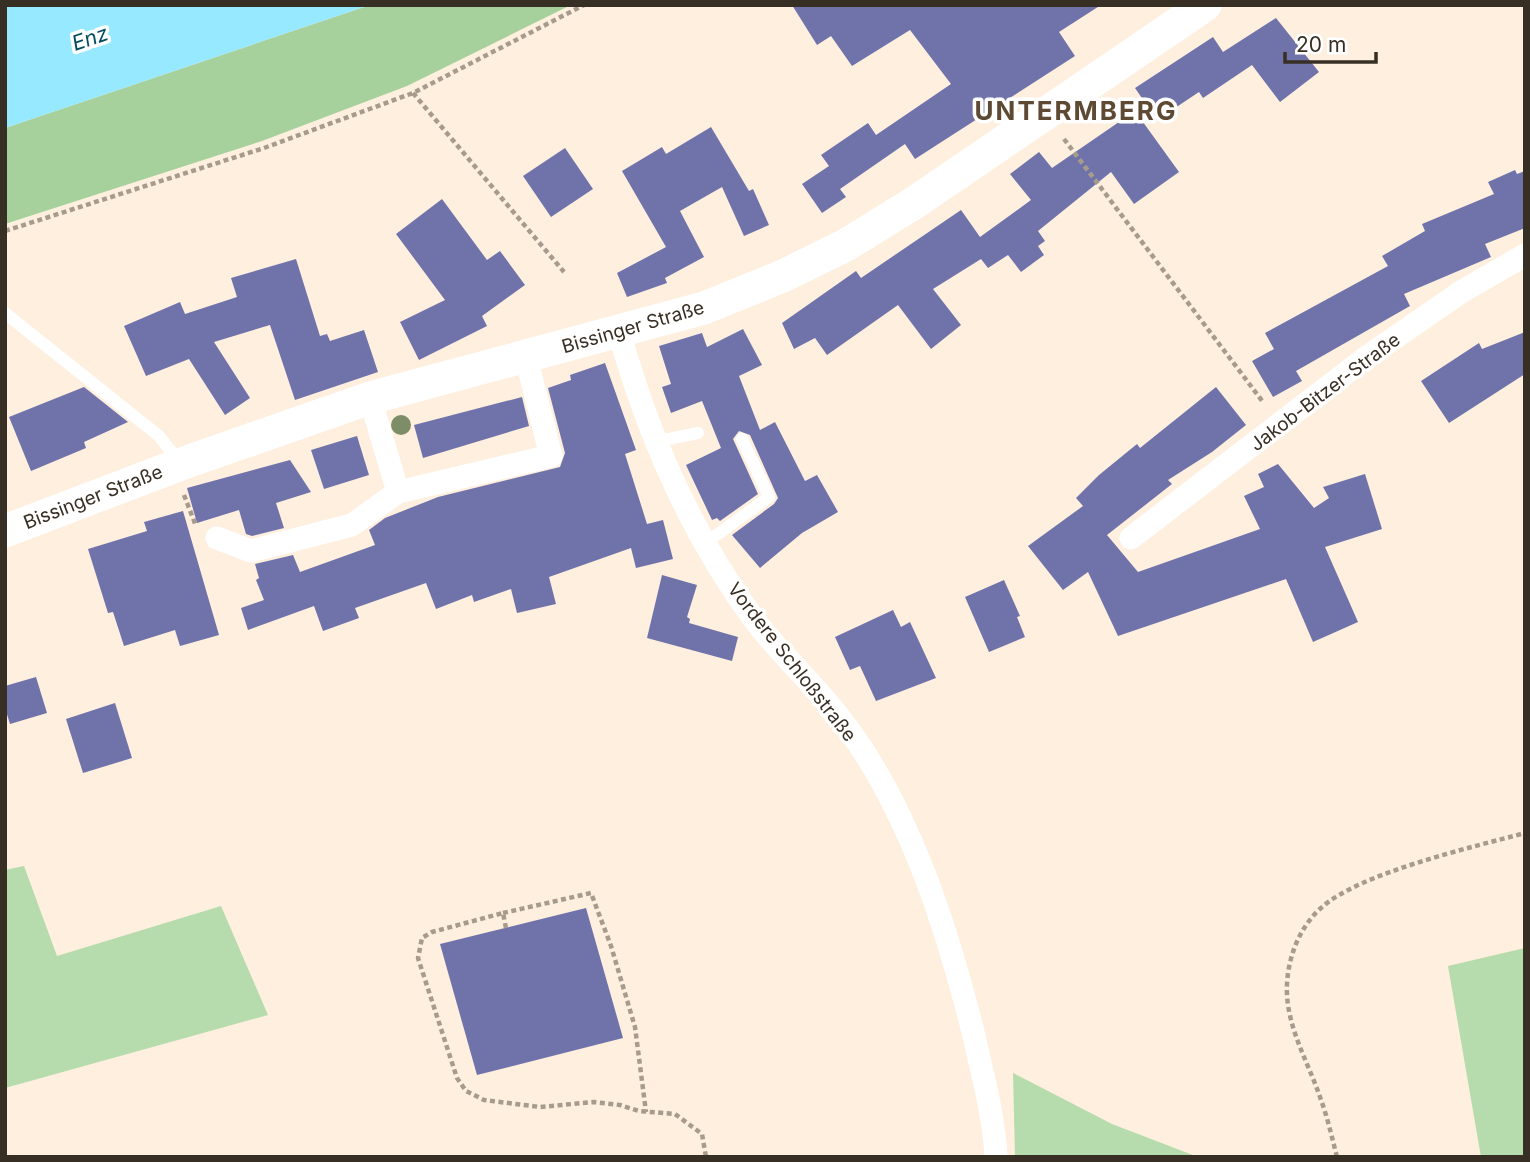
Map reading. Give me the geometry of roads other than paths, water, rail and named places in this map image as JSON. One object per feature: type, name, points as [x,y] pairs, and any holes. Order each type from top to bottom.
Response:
[{"type":"main road","name":"Bissinger Straße","points":[[5,531],[177,465],[370,398],[704,308],[783,276],[846,245],[1046,115],[1205,5]]},
{"type":"street","name":"Jakob-Bitzer-Straße","points":[[1131,538],[1364,359],[1429,314],[1525,255]]},
{"type":"street","name":"Vordere Schloßstraße","points":[[619,332],[654,442],[707,542],[757,622],[844,722],[873,769],[915,850],[951,946],[981,1065],[996,1157]]},
{"type":"street","points":[[217,538],[251,551],[352,525],[398,492],[551,456],[526,357]]},
{"type":"street","points":[[370,398],[398,492]]},
{"type":"lane","points":[[5,313],[159,436],[177,465]]},
{"type":"lane","points":[[654,442],[698,433]]},
{"type":"lane","points":[[707,542],[769,497],[741,439]]},
{"type":"water","name":"Enz","points":[[5,5],[370,5],[5,128]]},
{"type":"district","name":"UNTERMBERG","points":[[1076,110]]}]
